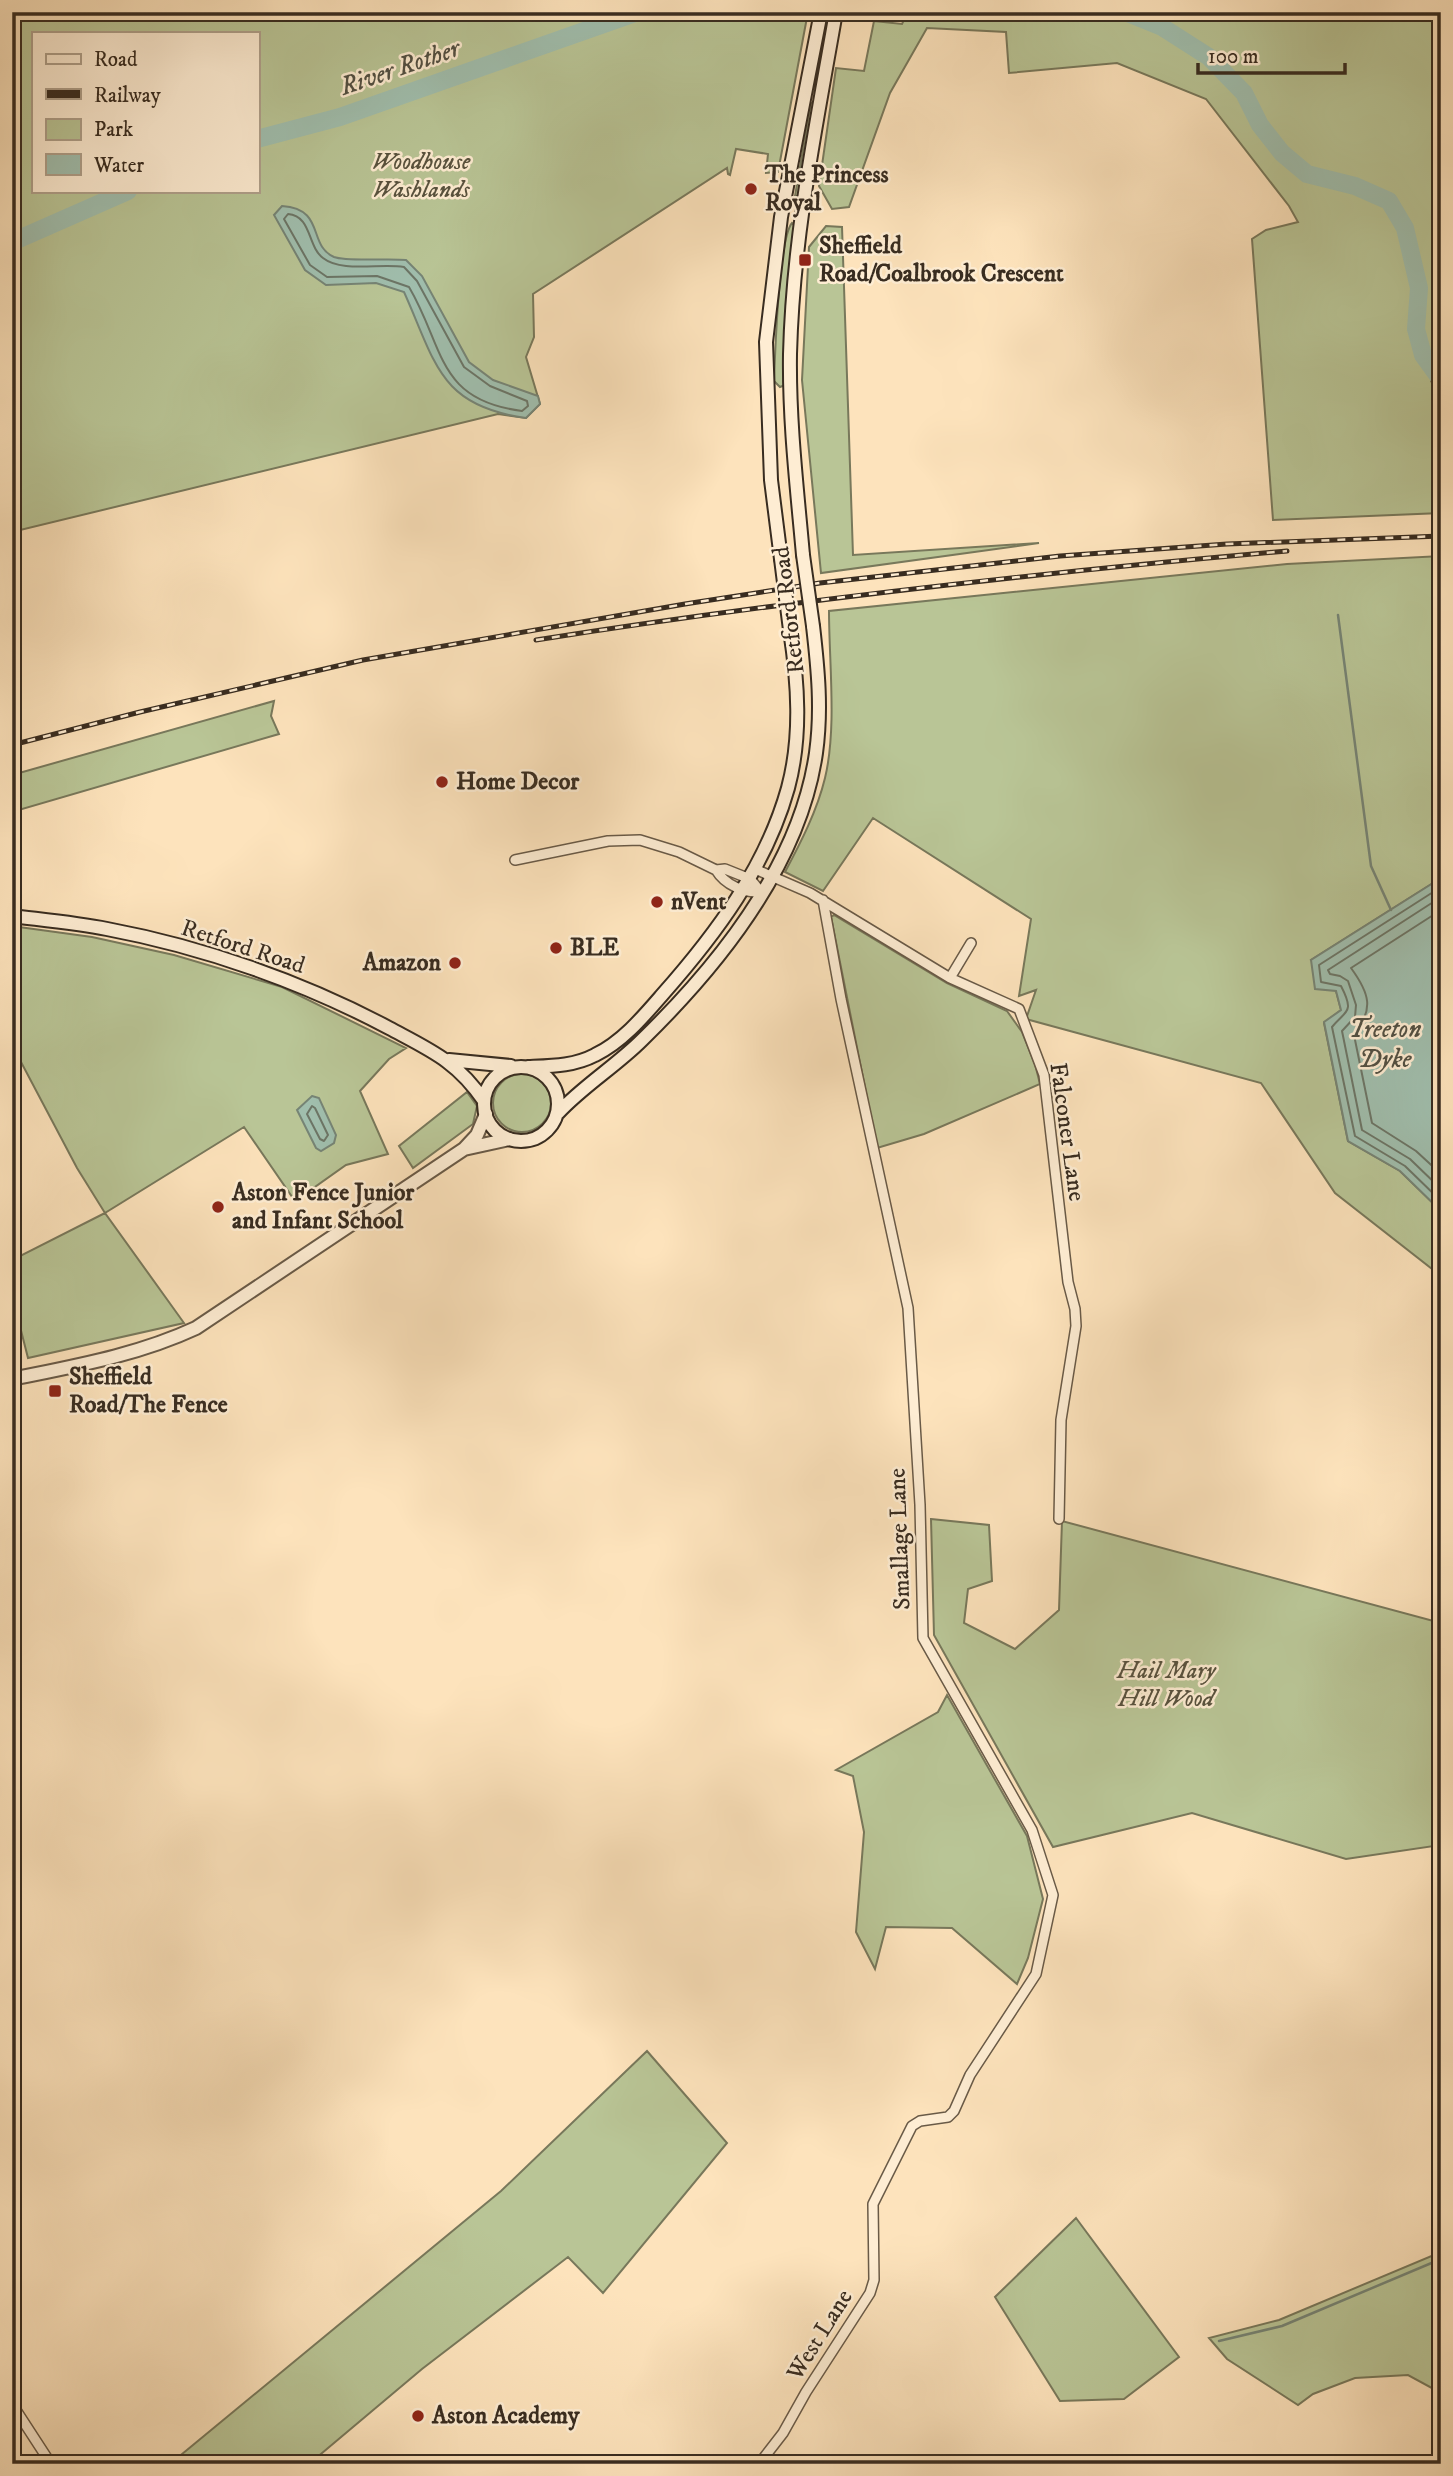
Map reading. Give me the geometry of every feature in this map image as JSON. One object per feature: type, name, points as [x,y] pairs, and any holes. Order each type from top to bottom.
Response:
[{"type":"main road","name":"Retford Road","points":[[447,1059],[522,1066],[577,1064],[618,1040],[688,965],[749,879],[777,822],[794,759],[797,696],[771,480],[766,342],[781,217],[821,12]]},
{"type":"main road","name":"Retford Road","points":[[558,1113],[641,1041],[708,968],[771,876],[802,808],[814,764],[819,721],[819,685],[803,555],[791,396],[795,275],[804,186],[836,12]]},
{"type":"main road","name":"Retford Road","points":[[12,916],[108,929],[227,959],[296,985],[363,1014],[447,1059],[472,1083],[485,1108]]},
{"type":"main road","points":[[12,1379],[134,1352],[196,1328],[464,1149],[477,1135],[490,1083],[506,1069],[522,1066],[538,1070],[553,1083],[558,1093],[558,1113],[547,1131],[539,1137],[529,1140],[509,1139],[464,1149]]},
{"type":"main road","points":[[485,1108],[491,1125],[509,1139]]},
{"type":"street","name":"Falconer Lane","points":[[515,860],[607,841],[640,841],[680,852],[716,870],[721,878],[749,879],[771,876],[823,900],[950,978],[1017,1007],[1044,1074],[1068,1282],[1075,1309],[1076,1326],[1061,1420],[1059,1519]]},
{"type":"street","points":[[749,879],[761,892]]},
{"type":"street","name":"Smallage Lane","points":[[823,900],[841,999],[908,1308],[920,1505],[923,1638],[1032,1830],[1053,1895],[1036,1974],[970,2075],[954,2111],[948,2117],[939,2119]]},
{"type":"street","points":[[950,978],[971,943]]},
{"type":"street","name":"West Lane","points":[[759,2464],[783,2433],[806,2392],[870,2293],[874,2280],[873,2204],[912,2126],[939,2119]]},
{"type":"street","points":[[12,2404],[51,2464]]},
{"type":"green space","name":"Woodhouse Washlands","points":[[12,12],[791,12],[790,19],[808,12],[778,172],[766,173],[768,154],[736,149],[730,175],[727,168],[533,294],[534,337],[526,357],[540,404],[526,418],[498,414],[12,532]]},
{"type":"green space","points":[[908,12],[1441,12],[1441,367],[1431,381],[1441,397],[1441,513],[1273,520],[1252,239],[1266,230],[1298,222],[1289,206],[1206,99],[1117,63],[1009,73],[1006,32],[927,28],[890,93],[849,207],[832,209],[819,186],[836,68],[864,71],[874,21],[902,24]]},
{"type":"green space","points":[[814,102],[799,196],[795,196],[811,103]]},
{"type":"green space","points":[[792,223],[796,227],[785,385],[780,387],[774,381],[778,298],[784,250]]},
{"type":"green space","points":[[826,226],[842,227],[853,555],[1039,543],[821,573],[802,380],[809,247]]},
{"type":"green space","points":[[1441,556],[1441,878],[1311,960],[1336,991],[1341,1010],[1324,1023],[1348,1141],[1400,1171],[1441,1211],[1441,1276],[1335,1193],[1261,1083],[1026,1019],[1036,990],[1019,996],[1031,919],[873,818],[823,891],[785,872],[813,814],[829,759],[832,717],[829,611],[1287,564]]},
{"type":"green space","points":[[274,701],[271,716],[279,734],[12,812],[12,775]]},
{"type":"green space","points":[[834,915],[947,983],[1007,1011],[1022,1032],[1040,1084],[924,1134],[877,1148],[831,917]]},
{"type":"green space","points":[[19,927],[92,937],[174,955],[282,987],[406,1048],[389,1059],[360,1091],[388,1154],[346,1165],[295,1201],[244,1127],[105,1213],[77,1168],[12,1045],[12,933]]},
{"type":"green space","points":[[522,1074],[533,1076],[546,1087],[551,1103],[549,1114],[538,1127],[522,1132],[511,1130],[498,1119],[493,1103],[495,1092],[506,1079]]},
{"type":"green space","points":[[467,1092],[477,1106],[473,1124],[413,1168],[399,1146]]},
{"type":"green space","points":[[105,1213],[184,1323],[28,1358],[12,1295],[12,1260]]},
{"type":"green space","name":"Hail Mary Hill Wood","points":[[931,1519],[989,1525],[992,1581],[968,1589],[964,1623],[1015,1649],[1059,1610],[1062,1521],[1441,1623],[1441,1845],[1346,1859],[1192,1813],[1053,1847],[934,1635]]},
{"type":"green space","points":[[947,1695],[1027,1836],[1043,1899],[1028,1958],[1017,1984],[952,1928],[886,1927],[875,1969],[856,1932],[864,1832],[853,1776],[836,1770],[938,1712]]},
{"type":"green space","points":[[647,2051],[727,2143],[603,2293],[568,2257],[422,2369],[309,2464],[170,2464],[501,2191]]},
{"type":"green space","points":[[1076,2218],[1179,2357],[1124,2399],[1060,2401],[995,2297]]},
{"type":"green space","points":[[1441,2252],[1441,2393],[1408,2375],[1355,2378],[1313,2394],[1298,2405],[1227,2359],[1209,2338],[1279,2320]]},
{"type":"water","points":[[282,206],[305,214],[311,220],[321,244],[334,257],[406,260],[422,276],[469,362],[493,380],[538,396],[540,404],[526,418],[497,412],[458,392],[444,377],[434,360],[404,292],[376,283],[326,285],[305,270],[274,215]]},
{"type":"water","name":"Treeton Dyke","points":[[1441,878],[1441,1211],[1400,1171],[1348,1141],[1324,1022],[1341,1010],[1336,991],[1315,989],[1311,960]]},
{"type":"water","points":[[312,1096],[319,1098],[336,1135],[334,1143],[321,1151],[316,1148],[297,1110]]},
{"type":"waterway","name":"River Rother","points":[[259,138],[340,117],[638,12]]},
{"type":"waterway","name":"River Rother","points":[[1125,12],[1162,27],[1209,57],[1244,93],[1260,125],[1282,153],[1307,174],[1355,186],[1389,201],[1405,228],[1419,288],[1416,329],[1423,355],[1441,380]]},
{"type":"waterway","name":"River Rother","points":[[12,242],[126,192]]},
{"type":"waterway","points":[[1338,615],[1371,866],[1391,910]]},
{"type":"waterway","points":[[1219,2341],[1282,2326],[1441,2259]]},
{"type":"railway","points":[[12,745],[363,660],[820,583],[1060,556],[1227,544],[1441,536]]},
{"type":"railway","points":[[536,640],[911,589],[1287,551]]},
{"type":"place","name":"The Princess Royal","points":[[751,189]]},
{"type":"place","name":"Sheffield Road/Coalbrook Crescent","points":[[805,260]]},
{"type":"place","name":"Home Decor","points":[[442,782]]},
{"type":"place","name":"nVent","points":[[657,902]]},
{"type":"place","name":"BLE","points":[[556,948]]},
{"type":"place","name":"Amazon","points":[[455,963]]},
{"type":"place","name":"Aston Fence Junior and Infant School","points":[[218,1207]]},
{"type":"place","name":"Sheffield Road/The Fence","points":[[55,1391]]},
{"type":"place","name":"Aston Academy","points":[[418,2416]]}]
